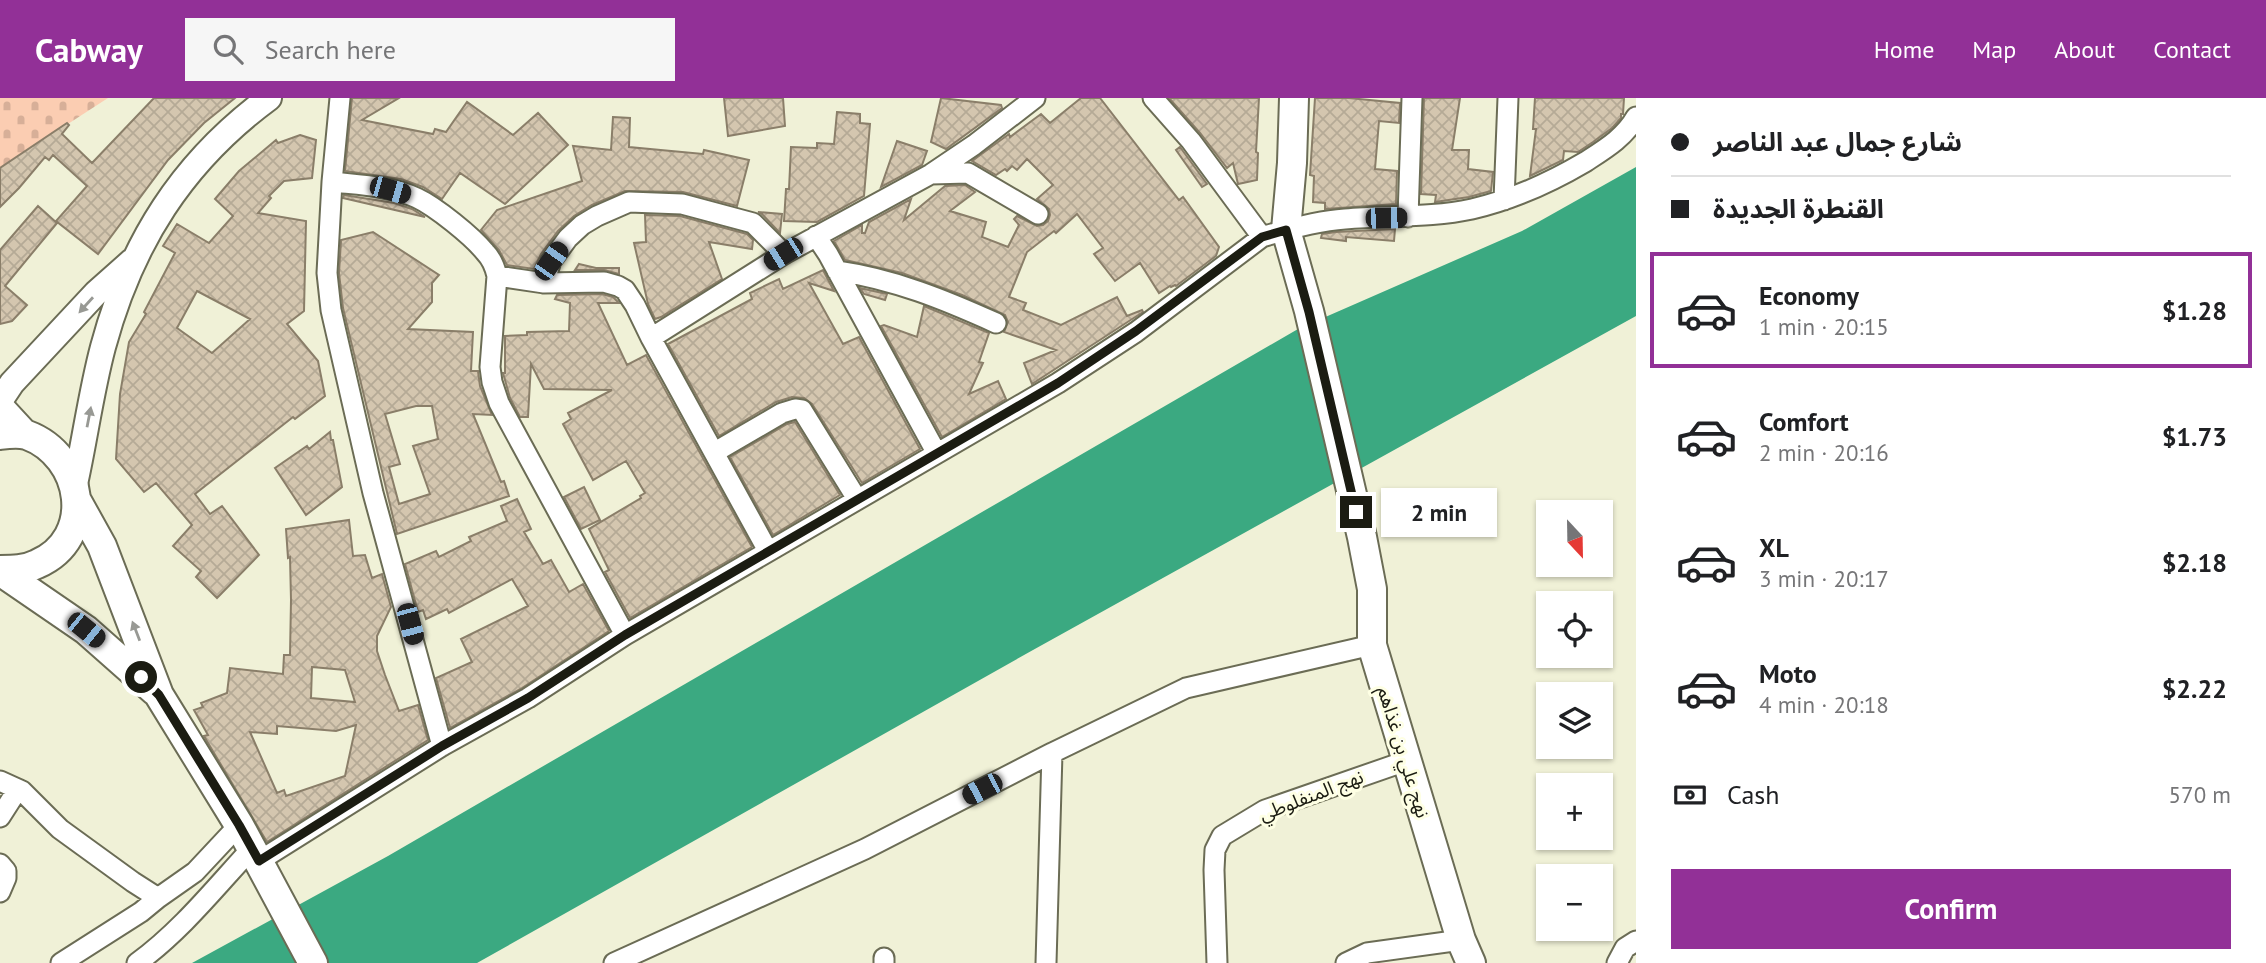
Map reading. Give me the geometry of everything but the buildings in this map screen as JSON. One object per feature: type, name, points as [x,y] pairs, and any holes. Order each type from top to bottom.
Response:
[{"type":"main road","points":[[1274,234],[1292,163],[1294,98]]},
{"type":"main road","name":"نهج علي بن غذاهم","points":[[1274,234],[1309,312],[1372,589],[1372,645],[1466,951]]},
{"type":"main road","points":[[0,408],[12,434],[50,448],[66,464],[102,546],[159,695],[255,854],[313,963]]},
{"type":"main road","points":[[0,570],[19,570],[38,564],[54,554],[67,538],[75,520],[76,492]]},
{"type":"main road","points":[[0,570],[86,630],[122,659],[159,695]]},
{"type":"street","points":[[76,492],[103,349],[135,258],[152,224],[186,176],[214,144],[269,98]]},
{"type":"street","points":[[340,98],[327,273],[331,310],[373,493],[442,746]]},
{"type":"street","points":[[651,338],[783,254],[932,174],[1035,98]]},
{"type":"street","points":[[1153,98],[1274,234]]},
{"type":"street","points":[[1408,217],[1412,98]]},
{"type":"street","points":[[1504,200],[1508,98]]},
{"type":"street","points":[[61,963],[141,912],[195,872],[255,854],[528,698],[625,635],[1058,383],[1274,234],[1343,219],[1408,217],[1473,209],[1504,200],[1565,174],[1610,146],[1629,129],[1636,117]]},
{"type":"street","points":[[932,174],[968,173],[1038,214]]},
{"type":"street","points":[[332,182],[364,185],[417,198],[474,240],[487,254],[497,276],[490,366],[499,403],[625,635]]},
{"type":"street","points":[[544,283],[551,261],[568,238],[597,216],[629,202],[682,204],[753,223],[783,254]]},
{"type":"street","points":[[816,236],[838,271],[936,452]]},
{"type":"street","points":[[0,401],[12,383],[96,293],[135,258]]},
{"type":"street","points":[[838,271],[906,286],[996,323]]},
{"type":"street","points":[[497,276],[544,283],[604,282],[625,290],[768,551]]},
{"type":"street","points":[[715,452],[782,413],[794,409],[802,410],[857,499]]},
{"type":"street","points":[[614,963],[865,849],[1052,752],[1186,688],[1372,645]]},
{"type":"street","points":[[1046,963],[1052,752]]},
{"type":"street","name":"نهج المنفلوطي","points":[[1217,963],[1214,870],[1215,850],[1222,836],[1265,810],[1406,761]]},
{"type":"street","points":[[0,817],[9,785],[30,797],[60,829],[158,898]]},
{"type":"street","points":[[137,963],[154,951],[255,854]]},
{"type":"street","points":[[0,864],[6,871],[0,892]]},
{"type":"street","points":[[1617,963],[1625,948],[1636,941]]},
{"type":"street","points":[[1346,963],[1367,953],[1466,951]]},
{"type":"green space","points":[[0,98],[108,98],[0,168]]},
{"type":"shaded area","points":[[1636,167],[1636,316],[1033,650],[477,963],[192,963],[388,856],[1298,329],[1522,231]]},
{"type":"route","points":[[141,677],[159,695],[259,861],[442,746],[528,698],[625,635],[1058,383],[1136,331],[1262,237],[1286,230],[1309,312],[1356,512]]}]
